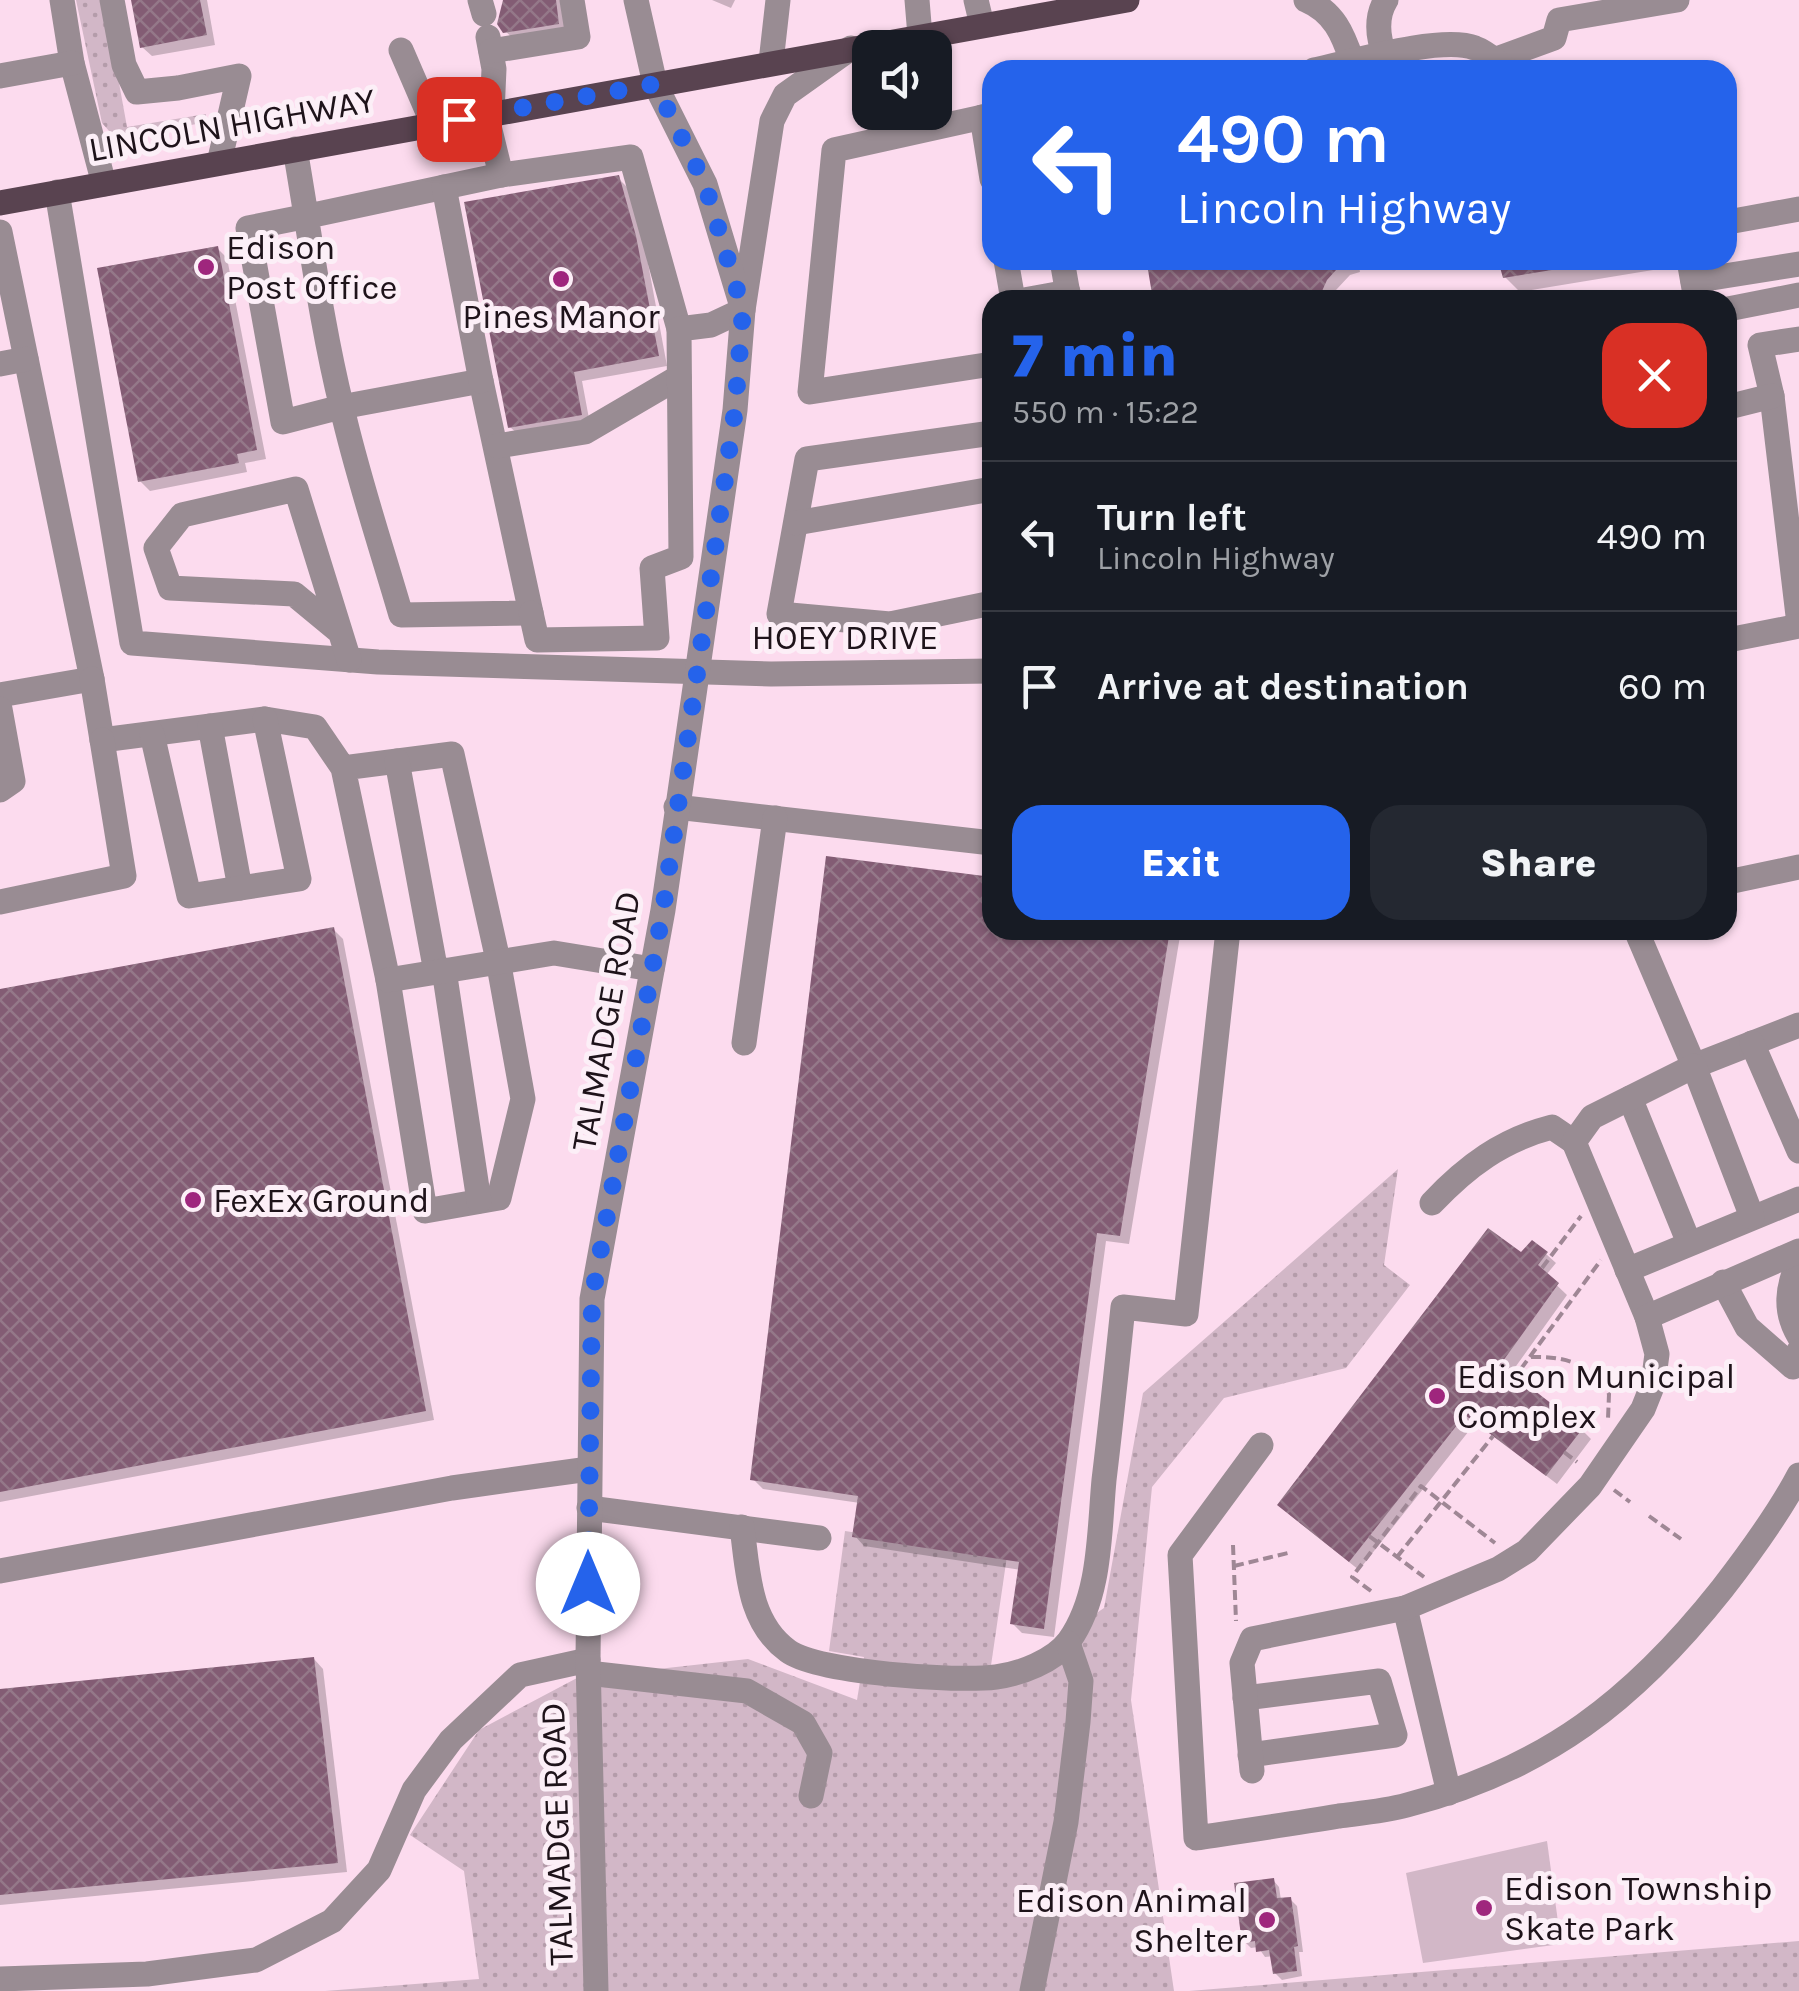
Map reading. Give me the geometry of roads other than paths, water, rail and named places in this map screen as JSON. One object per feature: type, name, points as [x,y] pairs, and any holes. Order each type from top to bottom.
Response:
[{"type":"main road","name":"LINCOLN HIGHWAY","points":[[935,30],[979,12],[1127,0]]},
{"type":"main road","name":"LINCOLN HIGHWAY","points":[[0,202],[852,48]]},
{"type":"street","points":[[62,0],[72,63],[104,184]]},
{"type":"street","points":[[112,0],[124,65],[137,92],[240,76],[219,163]]},
{"type":"street","points":[[501,175],[489,114],[494,68],[485,18],[578,37],[572,0]]},
{"type":"street","name":"TALMADGE ROAD","points":[[596,1991],[588,1666],[592,1298],[652,969],[735,410],[743,310],[705,184],[655,84],[636,0]]},
{"type":"street","points":[[771,62],[778,0]]},
{"type":"street","points":[[917,0],[920,30]]},
{"type":"street","points":[[1306,0],[1320,6],[1342,30],[1351,60]]},
{"type":"street","points":[[1385,54],[1378,40],[1386,0]]},
{"type":"street","points":[[1511,60],[1554,38],[1559,20],[1677,0]]},
{"type":"street","points":[[1360,60],[1454,44],[1477,48],[1494,60]]},
{"type":"street","points":[[678,329],[711,325],[743,310],[772,121],[784,94],[852,48]]},
{"type":"street","points":[[401,50],[433,124]]},
{"type":"street","points":[[0,76],[72,63]]},
{"type":"street","points":[[982,117],[834,150],[810,392],[982,366]]},
{"type":"street","points":[[295,149],[342,407],[401,616],[531,613]]},
{"type":"street","points":[[444,187],[537,640],[657,638],[652,568],[681,556],[678,329],[631,156],[501,175],[248,228],[283,422],[482,381]]},
{"type":"street","name":"HOEY DRIVE","points":[[57,192],[132,642],[349,660],[770,674],[982,671]]},
{"type":"street","points":[[1737,220],[1799,209]]},
{"type":"street","points":[[0,232],[92,679],[124,876],[0,902]]},
{"type":"street","points":[[1692,280],[1799,264]]},
{"type":"street","points":[[1737,306],[1799,295]]},
{"type":"street","points":[[1737,638],[1799,625],[1772,396],[1760,345],[1799,339]]},
{"type":"street","points":[[0,364],[26,359]]},
{"type":"street","points":[[497,446],[585,432],[679,378]]},
{"type":"street","points":[[1737,405],[1772,396]]},
{"type":"street","points":[[982,434],[807,459],[779,614],[890,624],[982,606]]},
{"type":"street","points":[[340,632],[294,594],[170,588],[156,548],[182,515],[296,489],[349,660]]},
{"type":"street","points":[[796,523],[982,492]]},
{"type":"street","points":[[0,695],[92,679]]},
{"type":"street","points":[[0,709],[14,781],[0,790]]},
{"type":"street","points":[[102,740],[266,719],[315,727],[343,768],[388,980],[425,1211],[499,1198],[523,1099],[498,960],[452,754],[343,768]]},
{"type":"street","points":[[152,734],[189,896],[299,879],[266,719]]},
{"type":"street","points":[[210,726],[240,888]]},
{"type":"street","points":[[397,761],[440,971],[480,1201]]},
{"type":"street","points":[[676,807],[982,842]]},
{"type":"street","points":[[744,1043],[775,818]]},
{"type":"street","points":[[1737,880],[1799,867]]},
{"type":"street","points":[[742,1528],[751,1598],[768,1632],[789,1652],[821,1665],[906,1674],[997,1677],[1032,1668],[1068,1643],[1092,1592],[1123,1307],[1186,1314],[1227,940]]},
{"type":"street","points":[[1640,940],[1752,1217]]},
{"type":"street","points":[[388,980],[554,953],[652,969]]},
{"type":"street","points":[[1574,1142],[1592,1118],[1630,1098],[1694,1066],[1799,1025]]},
{"type":"street","points":[[1752,1043],[1799,1150]]},
{"type":"street","points":[[1630,1098],[1690,1243]]},
{"type":"street","points":[[1245,1698],[1378,1681],[1395,1734],[1251,1763],[1245,1698],[1242,1663],[1252,1639],[1405,1608],[1498,1569],[1528,1550],[1590,1486],[1644,1408],[1653,1384],[1656,1354],[1647,1317],[1574,1142],[1552,1127],[1528,1133],[1490,1151],[1458,1176],[1432,1204]]},
{"type":"street","points":[[1626,1270],[1799,1198]]},
{"type":"street","points":[[1647,1317],[1799,1251]]},
{"type":"street","points":[[1799,1261],[1788,1295],[1790,1316],[1799,1336]]},
{"type":"street","points":[[1723,1282],[1747,1327],[1793,1366],[1799,1351]]},
{"type":"street","points":[[1262,1446],[1180,1555],[1196,1838],[1404,1806],[1526,1762],[1602,1714],[1638,1685],[1693,1625],[1739,1566],[1799,1476]]},
{"type":"street","points":[[0,1570],[452,1488],[589,1469]]},
{"type":"street","points":[[589,1508],[819,1538]]},
{"type":"street","points":[[1405,1608],[1449,1792]]},
{"type":"street","points":[[1032,1991],[1066,1822],[1078,1722],[1081,1681],[1068,1643]]},
{"type":"street","points":[[0,1979],[147,1974],[256,1960],[332,1921],[378,1870],[414,1790],[450,1740],[520,1675],[588,1666],[747,1692],[803,1723],[820,1753],[811,1796]]},
{"type":"place","name":"Edison Post Office","points":[[206,267]]},
{"type":"place","name":"Pines Manor","points":[[561,279]]},
{"type":"place","name":"FexEx Ground","points":[[193,1200]]},
{"type":"place","name":"Edison Municipal Complex","points":[[1437,1396]]},
{"type":"place","name":"Edison Township Skate Park","points":[[1484,1908]]},
{"type":"place","name":"Edison Animal Shelter","points":[[1267,1920]]}]
